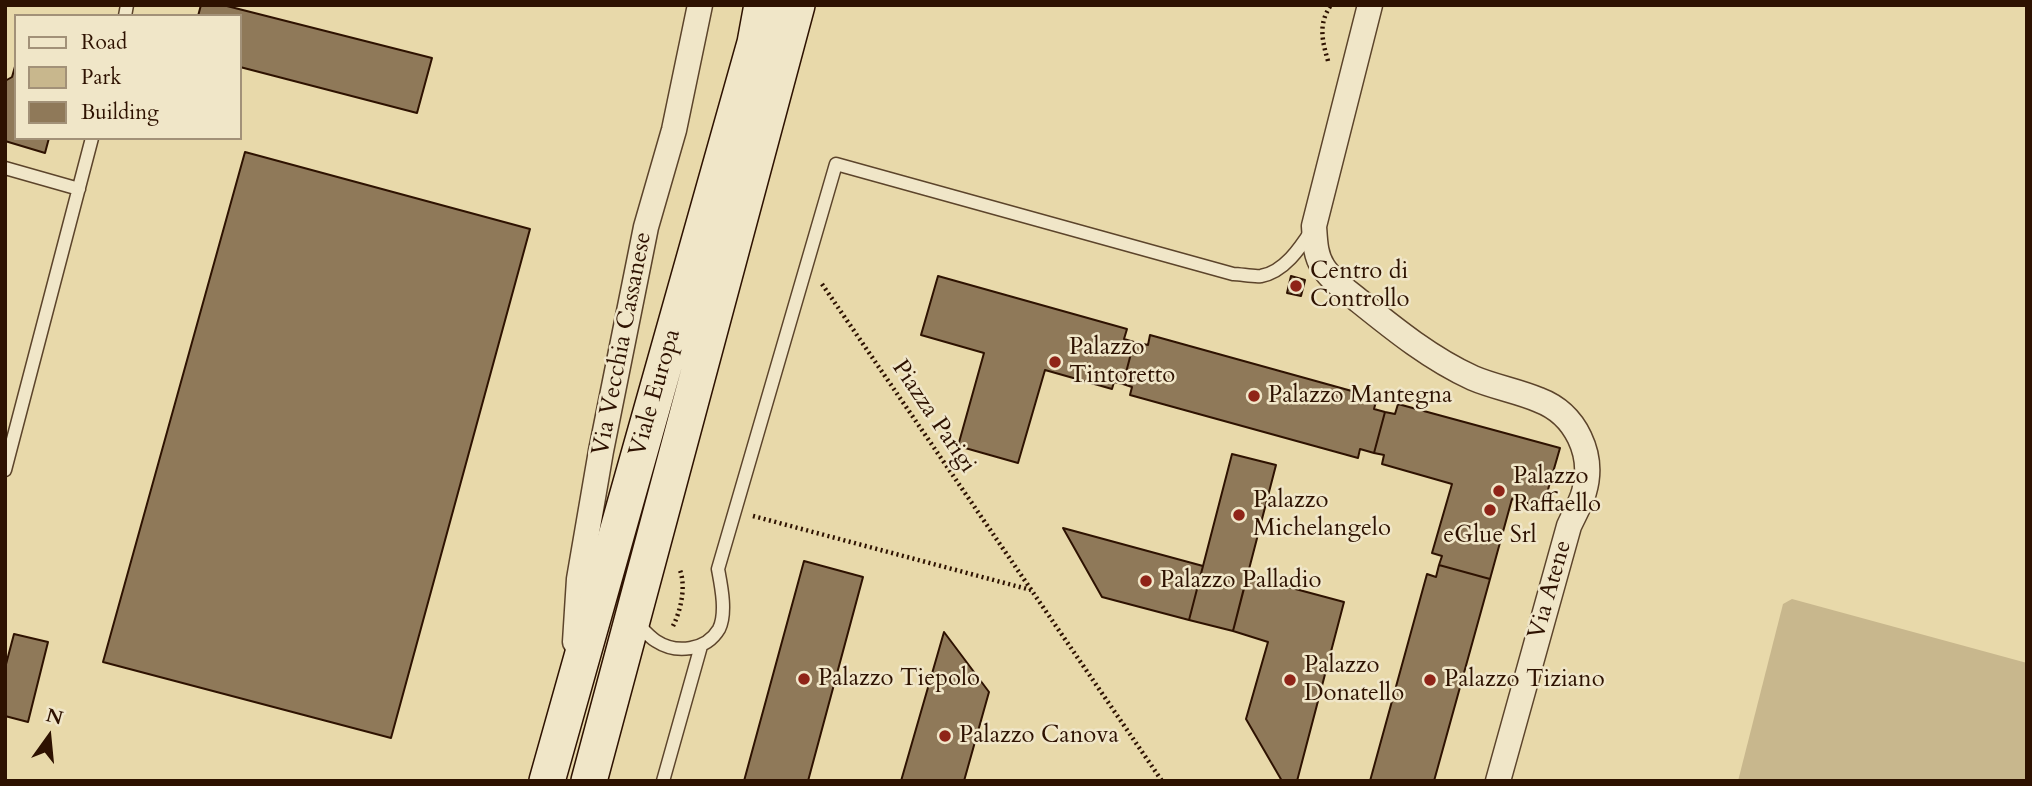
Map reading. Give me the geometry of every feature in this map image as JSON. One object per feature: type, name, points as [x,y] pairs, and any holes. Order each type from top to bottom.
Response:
[{"type":"street","name":"Via Vecchia Cassanese","points":[[573,688],[579,579],[601,451],[646,228],[674,130],[700,5]]},
{"type":"street","name":"Viale Europa","points":[[547,781],[755,43],[762,5]]},
{"type":"street","name":"Viale Europa","points":[[589,781],[796,5]]},
{"type":"street","name":"Via Atene","points":[[1370,5],[1314,226],[1316,250],[1323,268],[1346,290],[1451,368],[1542,401],[1561,412],[1579,434],[1584,447],[1587,475],[1584,493],[1569,526],[1498,781]]},
{"type":"lane","points":[[5,470],[91,140]]},
{"type":"lane","points":[[663,781],[701,646],[719,628],[724,599],[718,569],[836,164],[1233,274],[1262,276],[1284,265],[1298,251],[1314,226]]},
{"type":"lane","points":[[5,169],[79,189]]},
{"type":"lane","points":[[633,619],[655,641],[678,649],[701,646]]},
{"type":"path","name":"Piazza Parigi","points":[[807,264],[1162,781]]},
{"type":"path","points":[[735,511],[1031,590]]},
{"type":"green space","points":[[1792,599],[2027,663],[2027,781],[1738,781],[1783,604]]},
{"type":"building","points":[[201,5],[223,5],[432,58],[417,113],[242,68],[242,14],[199,14]]},
{"type":"building","points":[[14,70],[14,140],[48,140],[45,153],[5,141],[5,81],[12,77]]},
{"type":"building","points":[[245,152],[530,229],[391,738],[103,662]]},
{"type":"building","name":"Palazzo Tintoretto","points":[[938,276],[1127,329],[1124,339],[1134,342],[1123,384],[1114,382],[1112,389],[1045,370],[1018,463],[958,446],[984,353],[921,335]]},
{"type":"building","name":"Centro di Controllo","points":[[1291,276],[1305,280],[1301,296],[1287,293]]},
{"type":"building","name":"Palazzo Mantegna","points":[[1150,335],[1377,398],[1374,409],[1385,412],[1374,453],[1360,449],[1358,458],[1130,395],[1132,387],[1123,384],[1134,342],[1148,345]]},
{"type":"building","name":"Palazzo Raffaello","points":[[1398,404],[1560,448],[1543,507],[1512,499],[1490,579],[1439,565],[1442,556],[1432,553],[1452,484],[1382,464],[1384,455],[1374,453],[1385,412],[1395,414]]},
{"type":"building","name":"Palazzo Michelangelo","points":[[1232,454],[1276,465],[1233,631],[1189,620]]},
{"type":"building","name":"Palazzo Palladio","points":[[1063,528],[1203,566],[1189,620],[1102,597]]},
{"type":"building","name":"Palazzo Tiepolo","points":[[804,561],[863,577],[808,781],[744,781]]},
{"type":"building","name":"Palazzo Tiziano","points":[[1439,565],[1490,579],[1434,781],[1370,781],[1427,574],[1436,577]]},
{"type":"building","name":"Palazzo Donatello","points":[[1247,576],[1344,602],[1297,781],[1282,781],[1246,719],[1268,642],[1233,631]]},
{"type":"building","name":"Palazzo Canova","points":[[944,632],[989,692],[964,781],[901,781]]},
{"type":"building","points":[[14,634],[48,642],[28,722],[5,716],[5,668]]},
{"type":"place","name":"Centro di Controllo","points":[[1296,286]]},
{"type":"place","name":"Palazzo Tintoretto","points":[[1055,362]]},
{"type":"place","name":"Palazzo Mantegna","points":[[1254,396]]},
{"type":"place","name":"Palazzo Raffaello","points":[[1499,491]]},
{"type":"place","name":"eGlue Srl","points":[[1490,510]]},
{"type":"place","name":"Palazzo Michelangelo","points":[[1239,515]]},
{"type":"place","name":"Palazzo Palladio","points":[[1146,581]]},
{"type":"place","name":"Palazzo Tiepolo","points":[[804,679]]},
{"type":"place","name":"Palazzo Donatello","points":[[1290,680]]},
{"type":"place","name":"Palazzo Tiziano","points":[[1430,680]]},
{"type":"place","name":"Palazzo Canova","points":[[945,736]]}]
